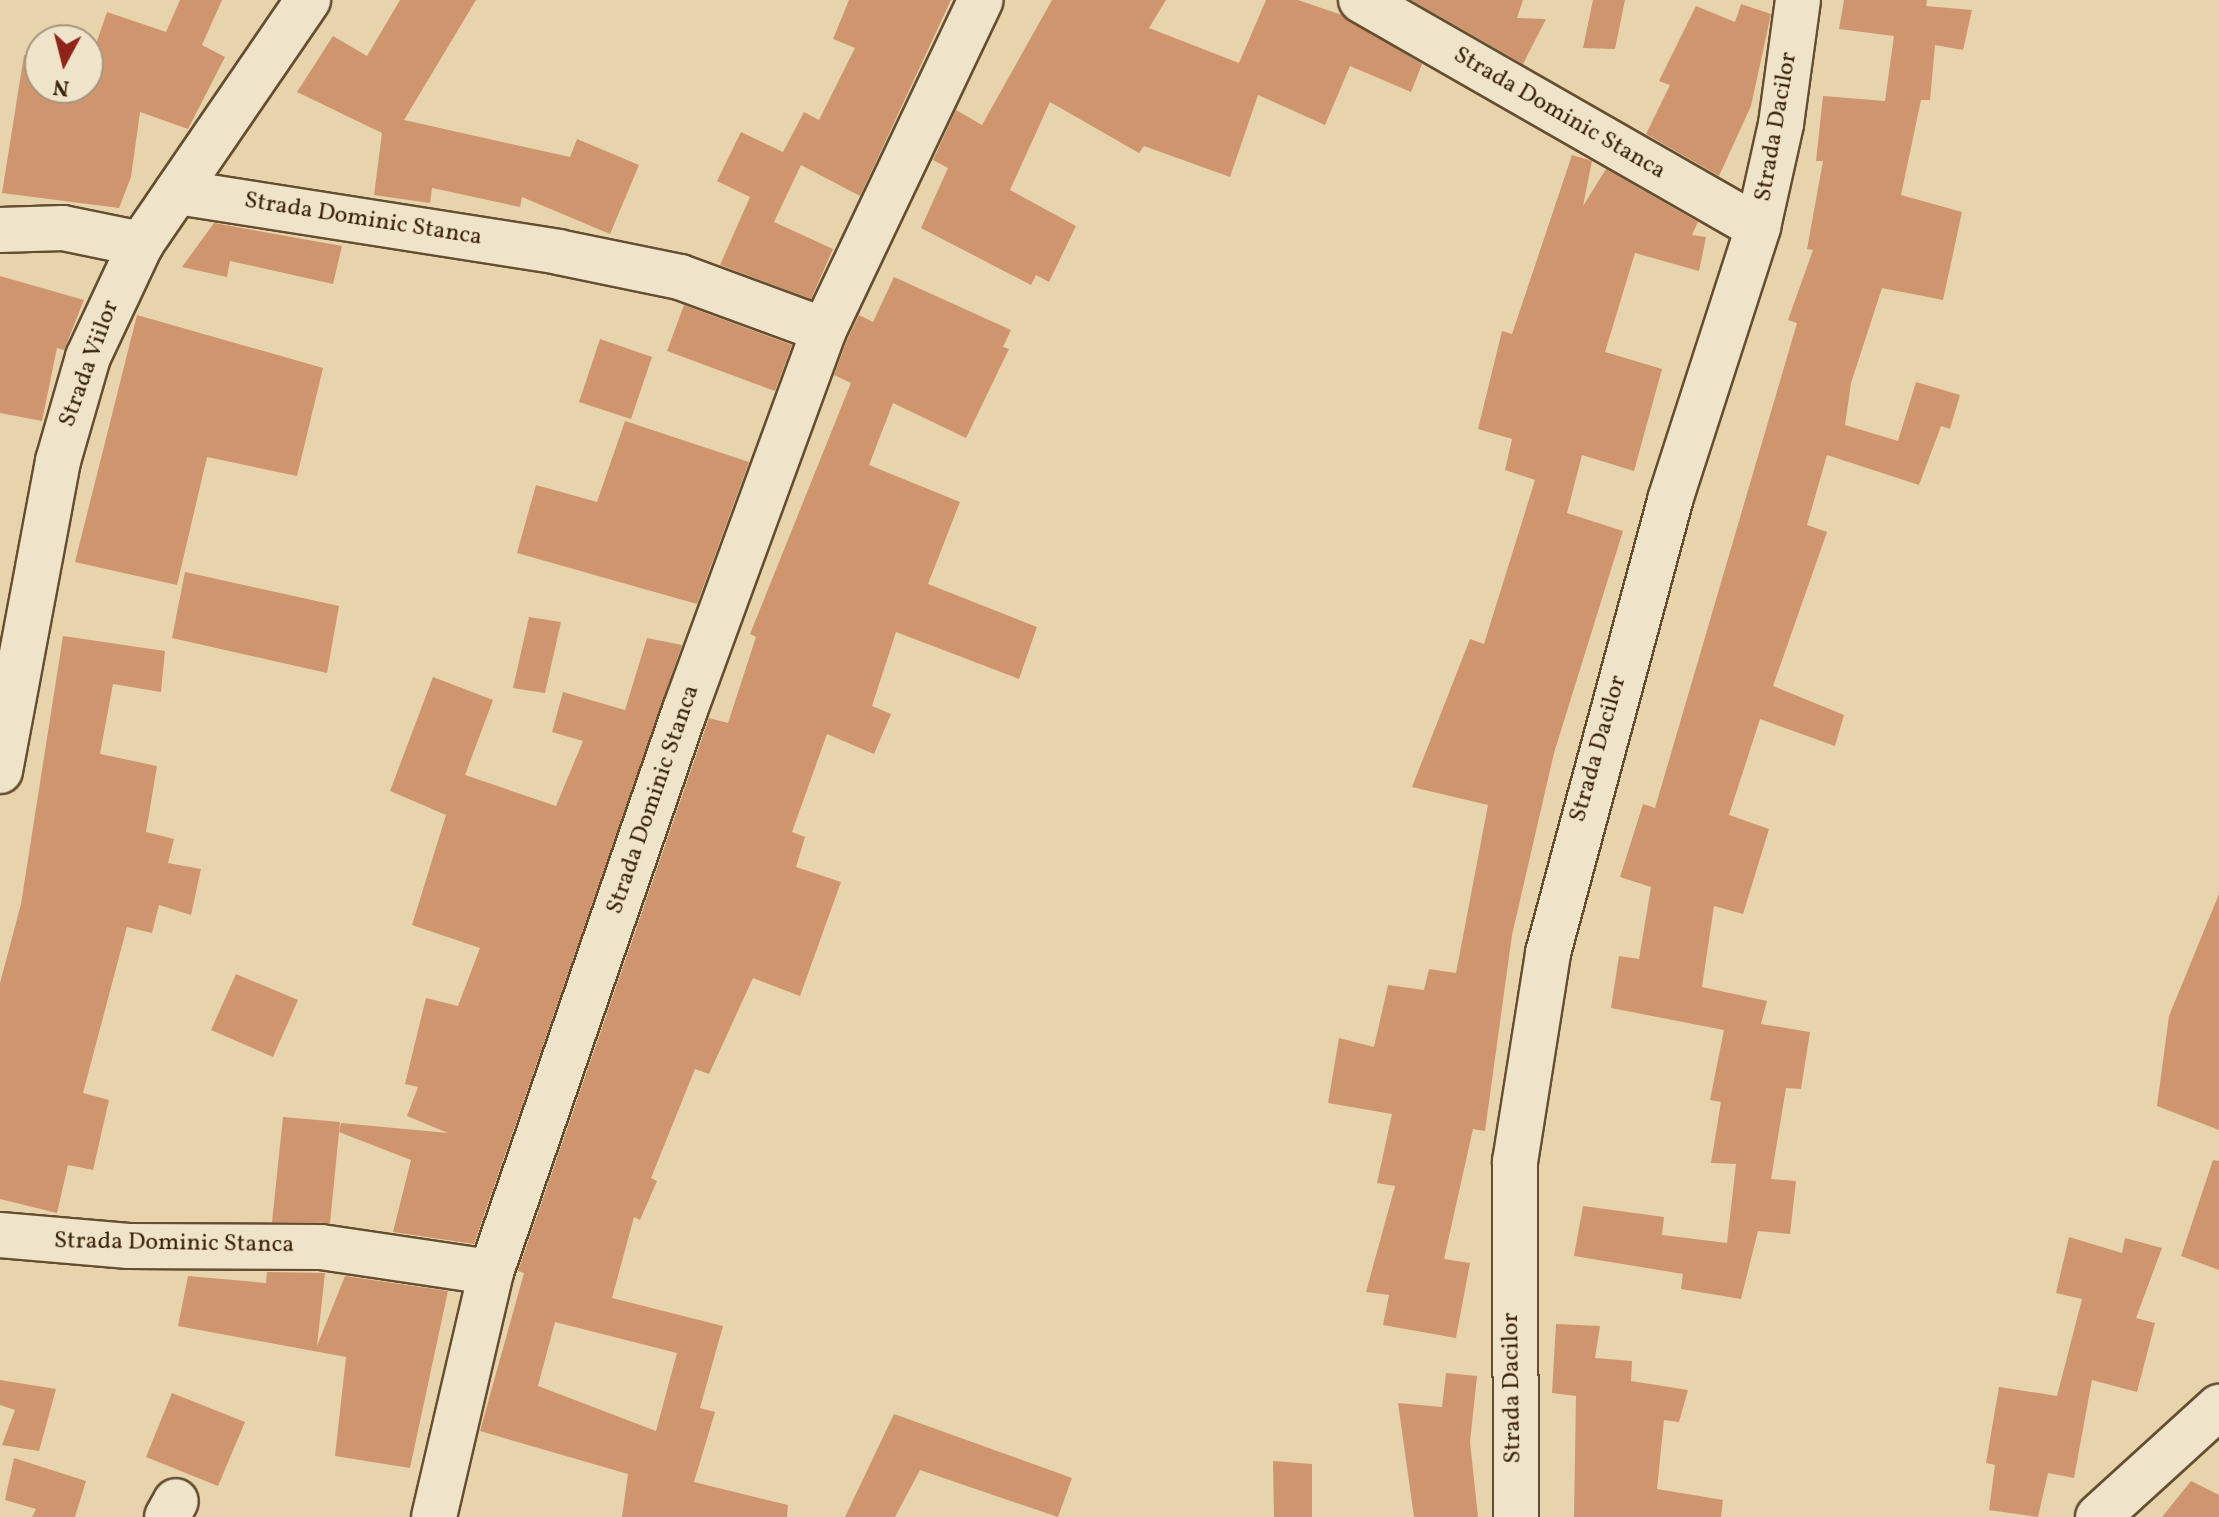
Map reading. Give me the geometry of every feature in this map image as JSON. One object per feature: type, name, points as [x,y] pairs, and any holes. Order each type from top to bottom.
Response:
[{"type":"street","name":"Strada Dominic Stanca","points":[[434,1517],[491,1272],[824,330],[981,0]]},
{"type":"street","name":"Strada Dominic Stanca","points":[[1361,0],[1758,227]]},
{"type":"street","name":"Strada Dacilor","points":[[1516,1517],[1515,1162],[1548,953],[1571,848],[1670,500],[1758,227],[1781,124],[1798,0]]},
{"type":"street","name":"Strada Viilor","points":[[0,771],[71,405],[114,294],[141,244],[301,2]]},
{"type":"street","name":"Strada Dominic Stanca","points":[[177,192],[543,249],[680,277],[824,330]]},
{"type":"street","points":[[0,230],[63,228],[141,244]]},
{"type":"street","name":"Strada Dominic Stanca","points":[[0,1235],[129,1246],[321,1247],[491,1272]]},
{"type":"street","points":[[2098,1517],[2219,1407]]},
{"type":"building","points":[[180,0],[222,0],[202,45],[225,57],[188,129],[140,112],[131,177],[119,208],[2,193],[24,55],[24,104],[104,104],[103,24],[107,12],[166,32]]},
{"type":"building","points":[[400,0],[476,0],[404,120],[570,157],[577,139],[639,165],[610,234],[522,197],[520,207],[432,188],[430,203],[374,195],[382,133],[297,92],[333,36],[367,56]]},
{"type":"building","points":[[849,0],[951,0],[860,196],[801,165],[774,222],[833,249],[811,299],[720,265],[750,197],[717,181],[741,132],[783,152],[804,112],[819,120],[855,48],[833,39]]},
{"type":"building","points":[[1052,0],[1166,0],[1149,28],[1239,63],[1266,0],[1298,0],[1342,15],[1422,64],[1411,92],[1350,66],[1325,125],[1258,95],[1230,177],[1144,146],[1139,153],[1050,102],[1010,190],[1076,226],[1049,282],[1036,275],[1031,285],[921,228],[948,168],[933,160],[956,110],[982,125]]},
{"type":"building","points":[[1411,0],[1523,0],[1517,18],[1546,19],[1523,64]]},
{"type":"building","points":[[1593,0],[1625,0],[1615,49],[1583,48]]},
{"type":"building","points":[[1844,0],[1927,0],[1926,6],[1972,10],[1963,50],[1935,45],[1930,100],[1921,100],[1901,195],[1962,212],[1943,300],[1882,288],[1851,383],[1845,425],[1898,441],[1916,382],[1960,395],[1950,429],[1941,426],[1919,485],[1827,455],[1807,525],[1827,532],[1773,686],[1844,715],[1835,746],[1760,719],[1729,815],[1769,829],[1743,914],[1714,906],[1702,987],[1767,1001],[1761,1024],[1810,1032],[1801,1089],[1786,1088],[1771,1179],[1796,1181],[1790,1234],[1758,1231],[1741,1299],[1681,1289],[1683,1274],[1574,1256],[1583,1206],[1664,1217],[1662,1235],[1727,1243],[1736,1164],[1711,1163],[1721,1102],[1710,1100],[1724,1030],[1611,1008],[1619,956],[1639,959],[1651,887],[1620,877],[1643,804],[1655,808],[1797,323],[1788,320],[1813,250],[1807,249],[1823,161],[1816,161],[1823,96],[1885,101],[1894,36],[1839,29]]},
{"type":"building","points":[[1741,4],[1771,14],[1751,106],[1719,176],[1646,134],[1670,85],[1659,81],[1696,6],[1735,22]]},
{"type":"building","points":[[1572,155],[1592,161],[1583,206],[1606,169],[1698,222],[1692,235],[1706,237],[1699,271],[1635,253],[1605,352],[1662,369],[1634,471],[1582,455],[1567,513],[1623,531],[1554,753],[1512,935],[1485,1131],[1473,1129],[1444,1259],[1470,1263],[1456,1338],[1383,1325],[1389,1295],[1366,1292],[1395,1186],[1377,1183],[1392,1114],[1328,1103],[1339,1038],[1374,1047],[1388,985],[1424,990],[1429,969],[1456,973],[1488,805],[1412,787],[1470,639],[1484,644],[1535,480],[1505,470],[1512,439],[1478,429],[1502,331],[1512,334]]},
{"type":"building","points":[[214,223],[342,246],[333,284],[230,261],[227,277],[182,267]]},
{"type":"building","points":[[0,276],[84,300],[64,350],[57,348],[42,421],[0,413]]},
{"type":"building","points":[[894,277],[1011,330],[1003,347],[1009,349],[966,438],[893,403],[869,465],[960,502],[928,584],[1037,627],[1019,679],[896,632],[872,706],[891,714],[874,754],[827,734],[792,832],[805,837],[796,867],[841,882],[800,996],[753,978],[709,1074],[695,1069],[651,1178],[657,1181],[640,1220],[634,1217],[612,1298],[723,1326],[700,1408],[715,1412],[694,1482],[788,1505],[787,1517],[622,1517],[628,1474],[480,1431],[524,1273],[518,1271],[709,718],[728,723],[756,637],[750,634],[851,383],[834,375],[859,315],[873,322]],"holes":[[[555,1322],[677,1353],[656,1431],[538,1386]]]},
{"type":"building","points":[[684,305],[792,345],[775,391],[667,351]]},
{"type":"building","points":[[137,315],[323,368],[297,476],[207,457],[177,585],[75,562]]},
{"type":"building","points":[[600,339],[652,357],[631,419],[579,402]]},
{"type":"building","points":[[625,421],[749,462],[697,604],[517,553],[536,485],[597,502]]},
{"type":"building","points":[[185,572],[339,606],[327,673],[172,638]]},
{"type":"building","points":[[529,617],[561,622],[545,693],[513,688]]},
{"type":"building","points":[[63,636],[165,651],[161,692],[113,684],[100,754],[157,766],[146,832],[174,839],[168,863],[201,869],[191,915],[159,905],[152,933],[127,927],[83,1093],[109,1100],[93,1170],[68,1165],[57,1213],[0,1199],[0,983],[21,904]]},
{"type":"building","points":[[647,638],[682,645],[474,1244],[393,1232],[411,1160],[339,1132],[341,1123],[448,1133],[407,1116],[418,1087],[405,1084],[426,998],[458,1006],[480,948],[412,925],[446,815],[390,791],[433,677],[493,700],[465,775],[556,806],[583,741],[552,732],[563,692],[625,710]]},
{"type":"building","points":[[2219,894],[2219,1130],[2157,1106],[2169,1016]]},
{"type":"building","points":[[236,974],[298,1000],[273,1057],[211,1030]]},
{"type":"building","points":[[283,1117],[340,1122],[330,1223],[272,1222]]},
{"type":"building","points":[[2213,1160],[2219,1161],[2219,1270],[2181,1256]]},
{"type":"building","points":[[2069,1237],[2122,1253],[2125,1238],[2162,1248],[2136,1318],[2155,1323],[2137,1392],[2092,1380],[2074,1478],[2048,1473],[2038,1517],[1989,1510],[1995,1465],[1986,1463],[1999,1387],[2057,1396],[2082,1299],[2056,1293]]},
{"type":"building","points":[[267,1272],[325,1273],[317,1346],[345,1276],[448,1291],[410,1468],[335,1456],[346,1357],[178,1326],[188,1276],[266,1283]]},
{"type":"building","points":[[1556,1324],[1600,1326],[1595,1358],[1632,1361],[1631,1381],[1688,1390],[1679,1422],[1664,1420],[1657,1489],[1723,1500],[1721,1517],[1574,1517],[1576,1396],[1552,1393]]},
{"type":"building","points":[[1446,1373],[1477,1376],[1470,1442],[1478,1517],[1414,1517],[1398,1403],[1442,1407]]},
{"type":"building","points":[[0,1380],[56,1389],[39,1451],[2,1445],[15,1410],[0,1405]]},
{"type":"building","points":[[172,1393],[245,1422],[218,1486],[146,1457]]},
{"type":"building","points":[[894,1414],[1072,1478],[1058,1517],[920,1470],[895,1517],[845,1517]]},
{"type":"building","points":[[14,1458],[86,1481],[75,1517],[32,1517],[36,1509],[5,1500]]},
{"type":"building","points":[[1273,1461],[1312,1464],[1312,1517],[1274,1517]]},
{"type":"building","points":[[2191,1481],[2219,1495],[2219,1517],[2162,1517]]}]
